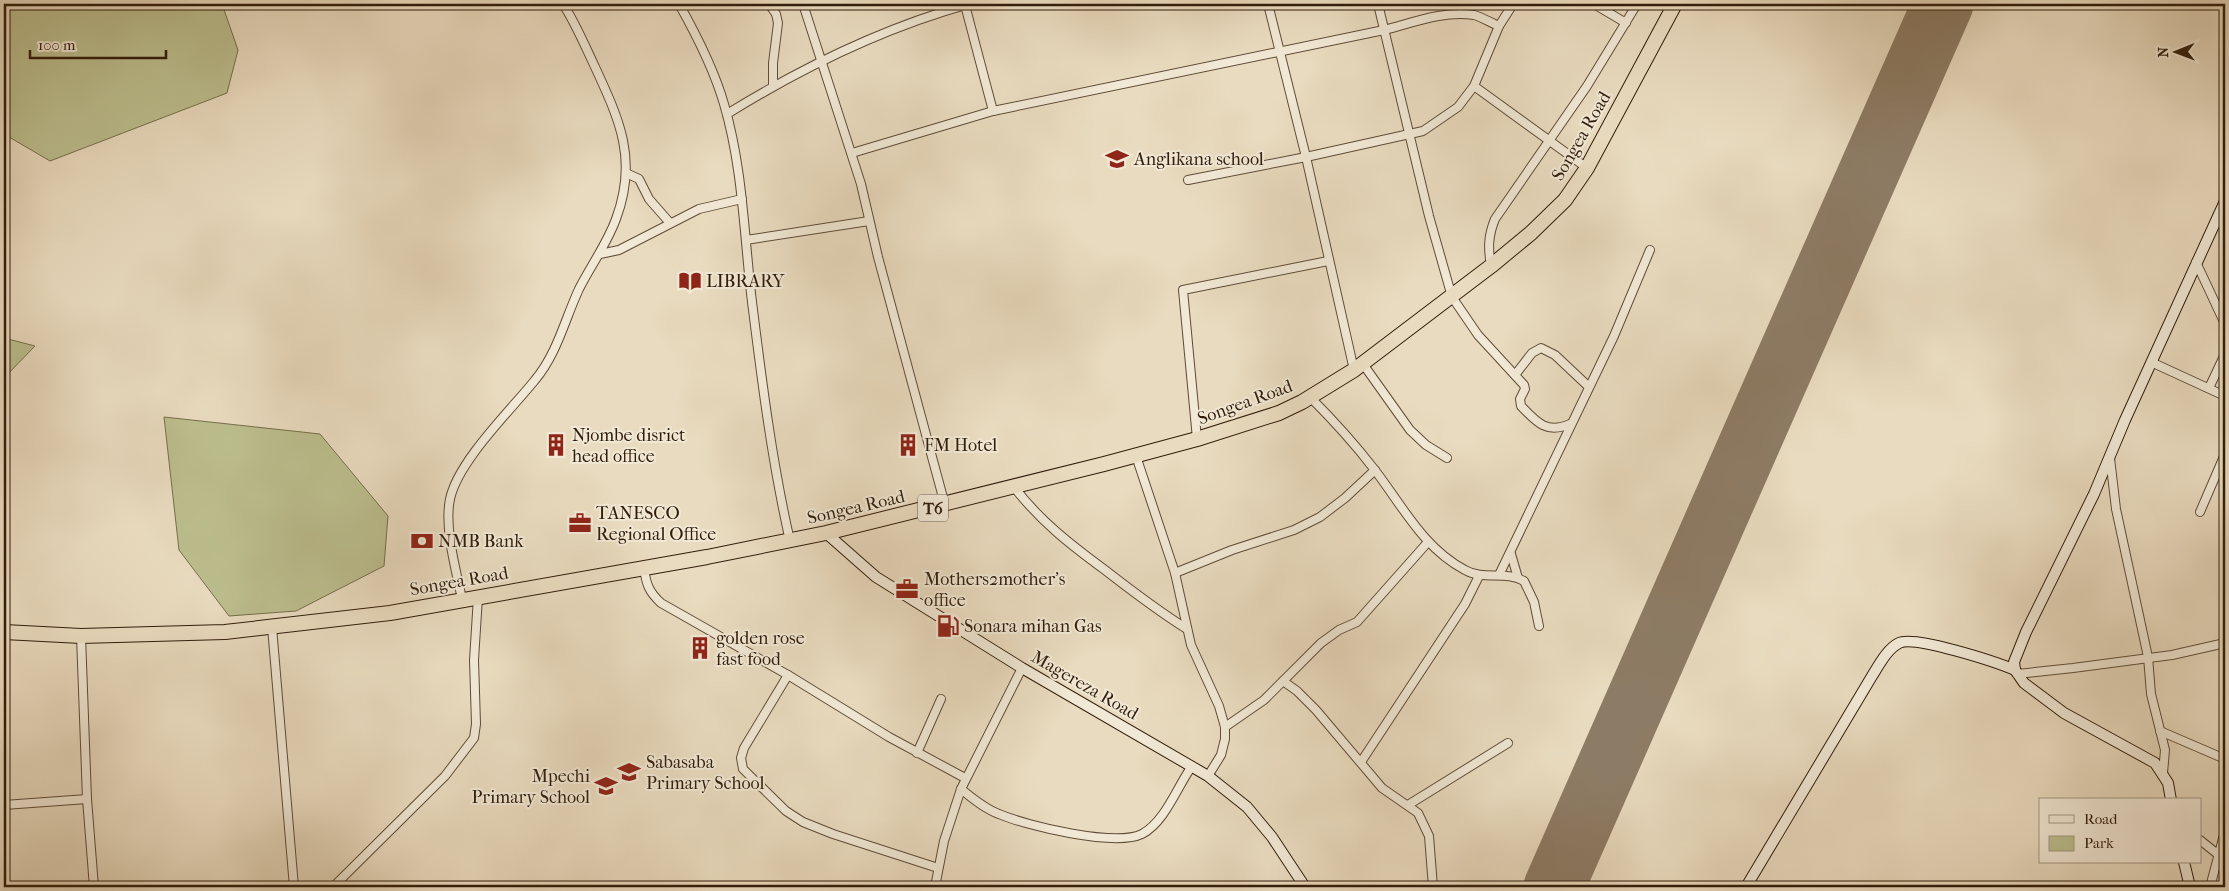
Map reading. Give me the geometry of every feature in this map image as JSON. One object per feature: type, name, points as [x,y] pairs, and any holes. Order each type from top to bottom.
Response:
[{"type":"highway","name":"Songea Road","points":[[4,632],[81,636],[225,632],[376,615],[790,541],[1014,488],[1197,439],[1264,418],[1310,397],[1358,367],[1491,266],[1531,233],[1565,200],[1587,168],[1675,4]]},
{"type":"street","points":[[462,599],[449,524],[451,496],[462,473],[488,436],[506,412],[544,369],[580,287],[600,254],[616,219],[626,172],[624,138],[619,122],[576,26],[563,4]]},
{"type":"street","points":[[680,4],[703,48],[727,114],[742,199],[772,446],[790,541]]},
{"type":"street","points":[[769,4],[776,14],[778,23],[774,48],[774,85]]},
{"type":"street","points":[[802,4],[852,153],[946,505]]},
{"type":"street","points":[[727,114],[820,60],[877,35],[967,4],[993,111]]},
{"type":"street","points":[[1268,4],[1306,157],[1328,262],[1358,367],[1410,430],[1426,445],[1447,458]]},
{"type":"street","points":[[1378,4],[1428,216],[1452,297],[1469,324],[1524,385],[1525,390],[1519,403],[1529,414],[1551,429],[1570,424]]},
{"type":"street","points":[[1188,180],[1306,157],[1423,131],[1440,121],[1458,106],[1474,86],[1499,26],[1513,4]]},
{"type":"street","points":[[1594,4],[1626,23]]},
{"type":"street","points":[[1491,266],[1488,246],[1489,234],[1495,219],[1550,141],[1637,4]]},
{"type":"street","points":[[852,153],[993,111],[1164,77],[1280,50],[1459,14],[1476,16],[1499,26]]},
{"type":"street","points":[[1474,86],[1587,168]]},
{"type":"street","points":[[626,172],[639,179],[652,204],[670,223]]},
{"type":"street","points":[[600,254],[615,252],[699,209],[742,199]]},
{"type":"street","points":[[2170,798],[2163,773],[2155,763],[2064,713],[2024,682],[2016,672],[2017,651],[2094,494],[2151,362],[2225,201]]},
{"type":"street","points":[[746,240],[869,221]]},
{"type":"street","points":[[1499,574],[1511,554],[1570,424],[1614,336],[1650,250]]},
{"type":"street","points":[[1197,439],[1183,290],[1328,262]]},
{"type":"street","points":[[2196,262],[2225,324]]},
{"type":"street","points":[[1515,375],[1532,353],[1541,348],[1555,356],[1589,387]]},
{"type":"street","points":[[2209,388],[2225,354]]},
{"type":"street","points":[[2151,362],[2225,396]]},
{"type":"street","points":[[1310,397],[1349,438],[1428,542],[1460,567],[1479,576],[1499,574],[1524,581],[1529,589],[1540,626]]},
{"type":"street","points":[[2200,512],[2225,454]]},
{"type":"street","points":[[1136,456],[1175,573],[1191,646],[1218,706],[1225,727],[1225,739],[1221,755],[1208,776]]},
{"type":"street","points":[[2110,457],[2116,509],[2148,657],[2151,694],[2165,756],[2163,773]]},
{"type":"street","points":[[1175,573],[1232,550],[1294,530],[1320,517],[1345,498],[1375,470]]},
{"type":"street","points":[[1014,488],[1033,512],[1052,529],[1155,609],[1187,629]]},
{"type":"street","name":"Magereza Road","points":[[826,533],[876,577],[1022,668],[1208,776],[1247,807],[1272,837],[1305,887]]},
{"type":"street","points":[[1225,727],[1264,700],[1321,643],[1339,630],[1357,622],[1428,542]]},
{"type":"street","points":[[1511,554],[1518,578]]},
{"type":"street","points":[[644,568],[646,584],[652,595],[661,603],[788,675],[917,753],[966,778]]},
{"type":"street","points":[[1362,762],[1465,604],[1479,576]]},
{"type":"street","points":[[333,887],[445,776],[467,750],[474,738],[478,597]]},
{"type":"street","points":[[272,627],[294,887]]},
{"type":"street","points":[[81,636],[87,799],[94,887]]},
{"type":"street","points":[[1746,887],[1872,676],[1888,652],[1900,642],[1916,641],[1933,645],[2016,672],[2073,668],[2193,652],[2225,643]]},
{"type":"street","points":[[935,887],[938,868],[960,789],[1022,668]]},
{"type":"street","points":[[788,675],[744,748],[741,758],[743,769],[786,810],[803,822],[833,834],[938,868]]},
{"type":"street","points":[[1283,681],[1306,700],[1362,762],[1382,788],[1418,813],[1429,836],[1433,887]]},
{"type":"street","points":[[917,753],[940,699]]},
{"type":"street","points":[[2160,731],[2225,759]]},
{"type":"street","points":[[1408,805],[1508,743]]},
{"type":"street","points":[[960,789],[997,814],[1018,822],[1095,836],[1122,838],[1141,834],[1156,823],[1192,766]]},
{"type":"street","points":[[4,805],[87,799]]},
{"type":"street","points":[[2210,887],[2225,831]]},
{"type":"street","points":[[2202,842],[2225,860]]},
{"type":"street","points":[[2184,864],[2190,887]]},
{"type":"green space","points":[[4,4],[222,4],[238,50],[227,93],[50,161],[4,134]]},
{"type":"green space","points":[[4,338],[35,346],[4,378]]},
{"type":"green space","points":[[164,417],[320,434],[388,516],[384,566],[296,611],[229,616],[179,550]]},
{"type":"runway","points":[[1554,887],[1943,4]]},
{"type":"place","name":"Anglikana school","points":[[1117,159]]},
{"type":"place","name":"LIBRARY","points":[[690,281]]},
{"type":"place","name":"Njombe disrict head office","points":[[556,445]]},
{"type":"place","name":"FM Hotel","points":[[908,445]]},
{"type":"place","name":"TANESCO Regional Office","points":[[580,523]]},
{"type":"place","name":"NMB Bank","points":[[422,541]]},
{"type":"place","name":"Mothers2mother's office","points":[[907,589]]},
{"type":"place","name":"Sonara mihan Gas","points":[[948,626]]},
{"type":"place","name":"golden rose fast food","points":[[700,648]]},
{"type":"place","name":"Sabasaba Primary School","points":[[629,772]]},
{"type":"place","name":"Mpechi Primary School","points":[[606,786]]}]
